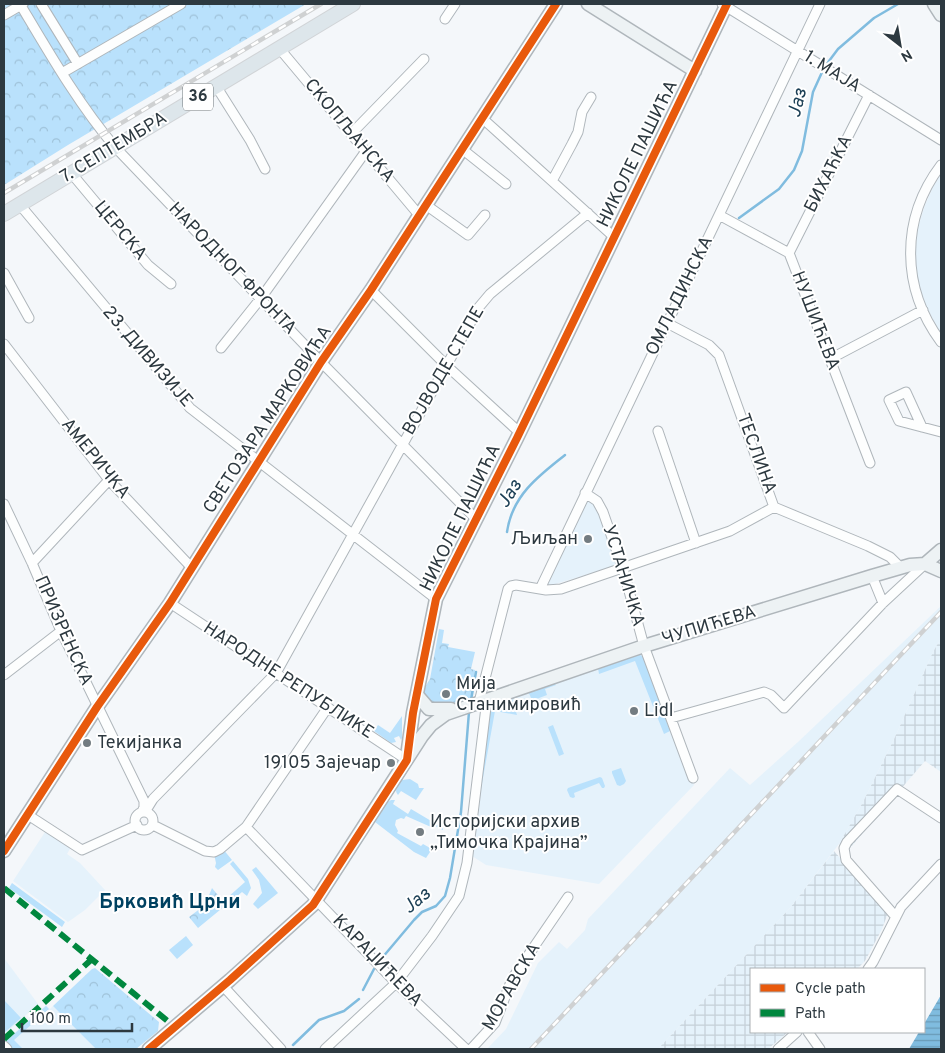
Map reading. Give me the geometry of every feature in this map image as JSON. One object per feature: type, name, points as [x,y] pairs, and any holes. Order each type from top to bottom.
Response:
[{"type":"main road","name":"7. СЕПТЕМБРА","points":[[4,214],[353,4]]},
{"type":"street","points":[[4,15],[21,4]]},
{"type":"street","name":"НАРОДНОГ ФРОНТА","points":[[21,4],[62,73],[103,133],[115,147],[321,362],[476,519]]},
{"type":"street","points":[[41,4],[78,64]]},
{"type":"street","points":[[62,73],[181,4]]},
{"type":"street","points":[[446,19],[456,4]]},
{"type":"street","name":"СВЕТОЗАРА МАРКОВИЋА","points":[[4,851],[97,707],[170,603],[321,362],[371,290],[556,4]]},
{"type":"street","points":[[588,4],[694,72]]},
{"type":"street","name":"ОМЛАДИНСКА","points":[[540,589],[820,4]]},
{"type":"street","points":[[934,4],[941,15]]},
{"type":"street","name":"НИКОЛЕ ПАШИЋА","points":[[149,1049],[223,986],[318,900],[407,760],[413,713],[436,599],[614,237],[725,5]]},
{"type":"street","name":"1. МАЈА","points":[[725,5],[941,140]]},
{"type":"street","name":"СКОПЉАНСКА","points":[[279,48],[366,151],[422,210],[468,234],[485,215]]},
{"type":"street","points":[[351,134],[424,58]]},
{"type":"street","points":[[216,86],[250,140],[264,169]]},
{"type":"street","name":"БИХАЋКА","points":[[789,253],[869,95]]},
{"type":"street","points":[[552,181],[578,132],[582,112],[591,97]]},
{"type":"street","points":[[482,118],[614,237]]},
{"type":"street","points":[[462,149],[506,184]]},
{"type":"street","points":[[221,348],[261,298],[366,151]]},
{"type":"street","points":[[941,165],[921,198],[911,236],[911,272],[922,310],[941,342]]},
{"type":"street","name":"ЦЕРСКА","points":[[72,174],[148,265],[171,284]]},
{"type":"street","name":"23. ДИВИЗИЈЕ","points":[[20,206],[182,400],[436,599]]},
{"type":"street","name":"ВОЈВОДЕ СТЕПЕ","points":[[144,812],[153,799],[276,673],[402,445],[485,300],[588,213]]},
{"type":"street","name":"НУШИЋЕВА","points":[[719,215],[789,253],[870,463]]},
{"type":"street","points":[[4,274],[28,318]]},
{"type":"street","points":[[371,290],[448,366],[519,432]]},
{"type":"street","points":[[830,359],[922,310]]},
{"type":"street","name":"ТЕСЛИНА","points":[[667,323],[709,345],[719,355],[774,507],[868,546],[890,557],[901,568]]},
{"type":"street","name":"АМЕРИЧКА","points":[[4,344],[109,480],[192,568]]},
{"type":"street","points":[[922,427],[941,432]]},
{"type":"street","points":[[658,431],[696,543]]},
{"type":"street","points":[[32,563],[109,480]]},
{"type":"street","name":"УСТАНИЧКА","points":[[585,493],[602,507],[623,569],[644,646],[693,778]]},
{"type":"street","name":"ПРИЗРЕНСКА","points":[[4,504],[61,631],[144,801],[144,812]]},
{"type":"street","points":[[324,1049],[396,982],[456,903],[467,863],[473,704],[508,589],[513,585],[551,590],[561,589],[730,531],[774,507]]},
{"type":"street","points":[[671,718],[764,692],[772,695],[784,708],[883,603],[941,550]]},
{"type":"street","points":[[925,564],[941,571]]},
{"type":"street","name":"ЧУПИЋЕВА","points":[[473,704],[644,646],[872,576],[925,564]]},
{"type":"street","points":[[872,576],[883,603]]},
{"type":"street","name":"НАРОДНЕ РЕПУБЛИКЕ","points":[[170,603],[407,760]]},
{"type":"street","points":[[4,675],[61,631]]},
{"type":"street","points":[[417,695],[429,709]]},
{"type":"street","points":[[431,725],[422,723],[413,713],[423,708],[440,710],[473,704]]},
{"type":"street","points":[[407,760],[431,725],[441,716],[473,704]]},
{"type":"street","points":[[153,825],[205,851],[214,852],[224,846],[246,827],[328,707]]},
{"type":"street","points":[[896,917],[846,860],[844,848],[847,842],[897,789],[941,818]]},
{"type":"street","points":[[144,812],[152,816],[153,825],[146,830],[140,829],[136,825],[136,818],[144,812]]},
{"type":"street","points":[[28,815],[82,850],[136,825]]},
{"type":"street","name":"КАРАЏИЋЕВА","points":[[246,827],[396,982],[466,1049]]},
{"type":"street","points":[[869,968],[901,907],[941,864]]},
{"type":"street","name":"МОРАВСКА","points":[[471,1049],[495,1023],[512,979],[568,898]]},
{"type":"street","points":[[223,986],[281,1049]]},
{"type":"street","points":[[778,1049],[796,1033]]},
{"type":"street","points":[[809,1033],[820,1049]]},
{"type":"shaded area","points":[[941,174],[941,334],[927,308],[917,280],[915,254],[918,227],[925,205]]},
{"type":"shaded area","name":"Љиљан","points":[[586,498],[598,508],[618,565],[549,586],[547,584]]},
{"type":"shaded area","points":[[941,606],[941,638],[863,802],[839,844],[790,908],[658,1049],[487,1049],[506,1029],[538,963],[559,942],[567,949],[585,930],[588,919],[730,768],[750,785]]},
{"type":"shaded area","points":[[941,638],[941,772],[925,761],[850,848],[839,844],[863,802]]},
{"type":"shaded area","points":[[645,649],[694,785],[599,884],[486,865],[472,856],[490,702]]},
{"type":"shaded area","points":[[45,832],[71,847],[67,854],[80,863],[105,890],[85,910],[68,922],[13,881]]},
{"type":"shaded area","points":[[834,851],[888,913],[882,929],[865,961],[858,968],[750,968],[750,1033],[787,1033],[768,1049],[658,1049],[790,908]]},
{"type":"shaded area","points":[[4,958],[38,1004],[4,1035]]},
{"type":"shaded area","points":[[941,995],[941,1046],[939,1049],[909,1049],[918,1033],[925,1033],[925,1022]]},
{"type":"shaded area","points":[[46,1005],[50,1009],[53,1006],[96,1049],[10,1049],[4,1042]]},
{"type":"green space","points":[[4,4],[306,4],[4,185]]},
{"type":"green space","points":[[439,629],[444,630],[442,643],[449,644],[448,647],[475,652],[471,669],[475,670],[472,699],[451,707],[434,705],[424,694],[425,687],[430,679]]},
{"type":"green space","points":[[639,654],[643,657],[670,731],[664,734],[635,661],[599,674],[598,668]]},
{"type":"green space","points":[[553,682],[556,685],[545,689],[547,695],[534,700],[531,698],[528,691]]},
{"type":"green space","points":[[511,695],[517,715],[495,711],[479,800],[477,800],[491,702]]},
{"type":"green space","points":[[402,716],[401,740],[399,736],[394,738],[396,742],[391,743],[374,731],[378,725],[390,733]]},
{"type":"green space","points":[[553,725],[564,754],[559,756],[548,727]]},
{"type":"green space","points":[[621,768],[626,781],[620,786],[617,785],[612,771]]},
{"type":"green space","points":[[600,777],[605,786],[604,788],[599,783],[574,793],[575,797],[573,798],[570,797],[568,788]]},
{"type":"green space","points":[[410,779],[418,784],[419,788],[424,788],[416,800],[401,791],[398,795],[396,791],[402,780]]},
{"type":"green space","points":[[391,800],[395,800],[393,804],[408,814],[411,809],[443,828],[443,830],[433,825],[431,827],[406,816],[404,819],[396,820],[397,833],[421,846],[423,844],[432,849],[426,858],[414,852],[375,822]]},
{"type":"green space","points":[[223,849],[232,860],[218,870],[215,867],[214,854]]},
{"type":"green space","points":[[233,861],[248,879],[251,888],[247,896],[242,892],[230,902],[227,898],[245,882],[230,864]]},
{"type":"green space","points":[[256,867],[278,893],[258,909],[253,904],[262,893],[259,880],[252,870]]},
{"type":"green space","points":[[12,883],[65,922],[62,927],[9,888]]},
{"type":"green space","points":[[212,888],[226,905],[198,928],[189,917],[205,905]]},
{"type":"green space","points":[[186,936],[193,945],[177,959],[169,950]]},
{"type":"green space","points":[[95,968],[159,1022],[158,1031],[136,1049],[96,1049],[53,1006]]},
{"type":"green space","points":[[4,1000],[21,1018],[4,1033]]},
{"type":"green space","points":[[46,1006],[49,1009],[14,1040],[23,1049],[11,1049],[5,1042]]},
{"type":"waterway","name":"Јаз","points":[[826,65],[838,49],[874,18],[898,4]]},
{"type":"waterway","name":"Јаз","points":[[739,218],[779,189],[794,170],[802,151],[813,92],[823,70]]},
{"type":"waterway","name":"Јаз","points":[[507,532],[514,508],[520,497],[536,479],[565,455]]},
{"type":"waterway","name":"Јаз","points":[[471,700],[476,672]]},
{"type":"waterway","name":"Јаз","points":[[382,958],[422,912],[436,906],[445,896],[450,878],[461,812],[469,712]]},
{"type":"waterway","name":"Јаз","points":[[363,990],[374,969]]},
{"type":"waterway","name":"Јаз","points":[[293,1045],[319,1020],[344,1011],[359,999]]},
{"type":"railway","points":[[4,193],[321,4]]},
{"type":"railway","points":[[531,1049],[941,612]]},
{"type":"marked path","points":[[4,888],[175,1027]]},
{"type":"marked path","points":[[4,1039],[92,959]]},
{"type":"cycle path","points":[[4,851],[97,707],[170,603],[321,362],[371,290],[556,4]]},
{"type":"cycle path","points":[[149,1049],[230,980],[313,905],[407,760],[413,713],[436,599],[517,438],[727,4]]},
{"type":"place","name":"Љиљан","points":[[588,539]]},
{"type":"place","name":"Мија Станимировић","points":[[446,694]]},
{"type":"place","name":"Lidl","points":[[634,711]]},
{"type":"place","name":"Текијанка","points":[[87,743]]},
{"type":"place","name":"19105 Зајечар","points":[[391,763]]},
{"type":"place","name":"Историјски архив „Тимочка Крајина”","points":[[420,832]]},
{"type":"district","name":"Брковић Црни","points":[[170,903]]}]
